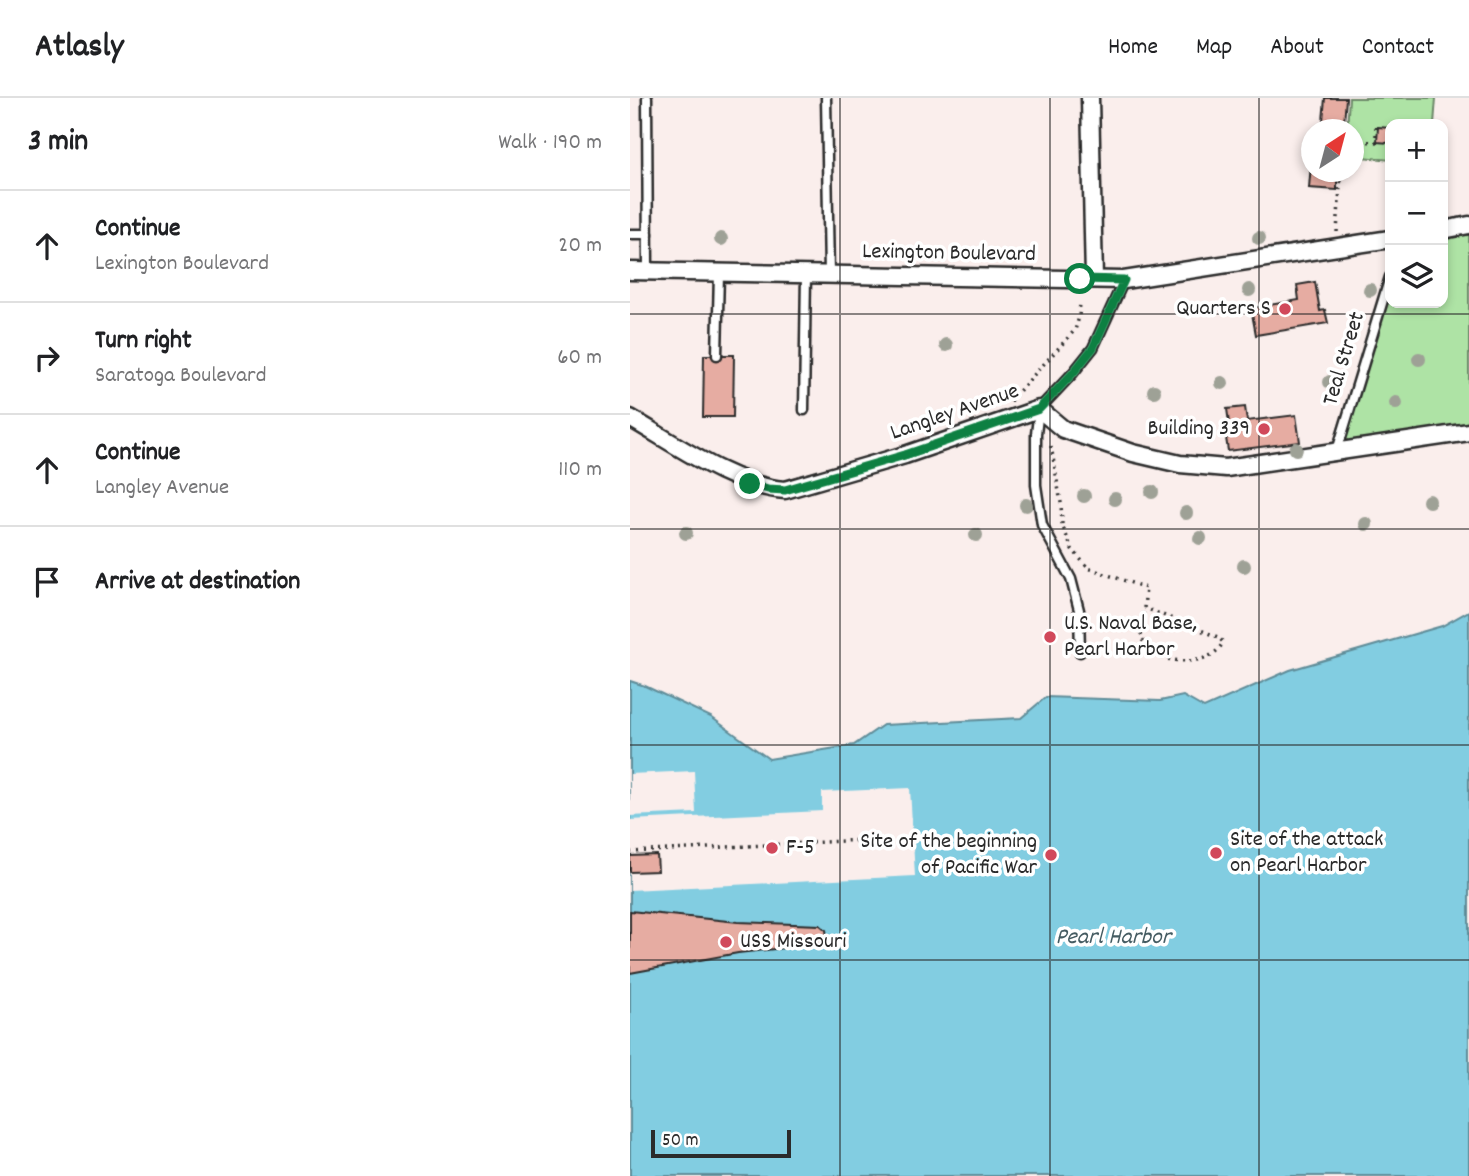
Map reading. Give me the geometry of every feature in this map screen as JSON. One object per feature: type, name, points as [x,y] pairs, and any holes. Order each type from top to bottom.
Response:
[{"type":"street","points":[[1090,98],[1094,279]]},
{"type":"street","points":[[1448,229],[1469,225]]},
{"type":"street","name":"Lexington Boulevard","points":[[630,271],[1124,280],[1385,240]]},
{"type":"street","name":"Langley Avenue","points":[[630,418],[750,484],[785,490],[905,455],[1039,409],[1063,429],[1133,453],[1180,464],[1226,468],[1469,432]]},
{"type":"lane","points":[[647,98],[648,271]]},
{"type":"lane","points":[[826,98],[830,275]]},
{"type":"lane","points":[[630,234],[648,234]]},
{"type":"lane","points":[[718,355],[719,273]]},
{"type":"lane","points":[[804,410],[806,274]]},
{"type":"lane","points":[[1080,653],[1079,610],[1071,579],[1042,525],[1036,485],[1036,434],[1039,409],[1093,348],[1124,280]]},
{"type":"lane","name":"Teal Street","points":[[1337,453],[1385,294]]},
{"type":"path","points":[[1364,141],[1376,142],[1376,126]]},
{"type":"path","points":[[1336,247],[1340,182]]},
{"type":"path","points":[[1006,405],[1075,330],[1080,301]]},
{"type":"path","points":[[1049,436],[1061,503],[1062,525],[1072,549],[1088,568],[1146,588],[1141,637],[1149,654],[1177,661],[1196,660],[1209,656],[1221,647],[1223,642],[1218,637],[1145,608]]},
{"type":"path","points":[[630,852],[883,839]]},
{"type":"green space","points":[[1349,98],[1436,98],[1434,119],[1385,119],[1385,159],[1364,157],[1364,119],[1348,119]]},
{"type":"green space","points":[[1469,225],[1469,432],[1337,453],[1385,294],[1385,308],[1448,308],[1448,229]]},
{"type":"water","name":"Pearl Harbor","points":[[1469,611],[1469,1176],[630,1176],[630,681],[711,717],[769,759],[854,745],[883,725],[1021,718],[1046,697],[1160,701],[1183,696],[1204,708],[1290,670],[1442,626]]},
{"type":"pier","points":[[694,771],[696,813],[630,816],[630,774]]},
{"type":"pier","name":"F-5","points":[[910,788],[915,876],[630,890],[630,820],[822,811],[822,792]]},
{"type":"building","points":[[1325,98],[1346,98],[1344,119],[1323,119]]},
{"type":"building","points":[[1378,127],[1385,128],[1385,143],[1377,142]]},
{"type":"building","points":[[1309,182],[1337,182],[1337,190],[1309,188]]},
{"type":"building","name":"Quarters S","points":[[1315,282],[1320,311],[1325,310],[1328,323],[1256,335],[1251,308],[1299,300],[1297,285]]},
{"type":"building","points":[[704,355],[734,355],[733,417],[703,417]]},
{"type":"building","name":"Building 339","points":[[1245,407],[1247,421],[1296,415],[1300,442],[1228,451],[1226,438],[1231,437],[1227,409]]},
{"type":"building","points":[[657,855],[658,871],[630,872],[630,856]]},
{"type":"building","name":"USS Missouri","points":[[630,911],[738,922],[820,925],[826,930],[827,936],[820,944],[738,953],[630,973]]},
{"type":"place","name":"Quarters S","points":[[1285,309]]},
{"type":"place","name":"Building 339","points":[[1264,429]]},
{"type":"place","name":"U.S. Naval Base, Pearl Harbor","points":[[1050,637]]},
{"type":"place","name":"F-5","points":[[772,848]]},
{"type":"place","name":"Site of the attack on Pearl Harbor","points":[[1216,853]]},
{"type":"place","name":"Site of the beginning of Pacific War","points":[[1051,855]]},
{"type":"place","name":"USS Missouri","points":[[726,942]]},
{"type":"route","points":[[750,484],[785,490],[905,455],[1039,409],[1093,348],[1124,280],[1080,279]]}]
